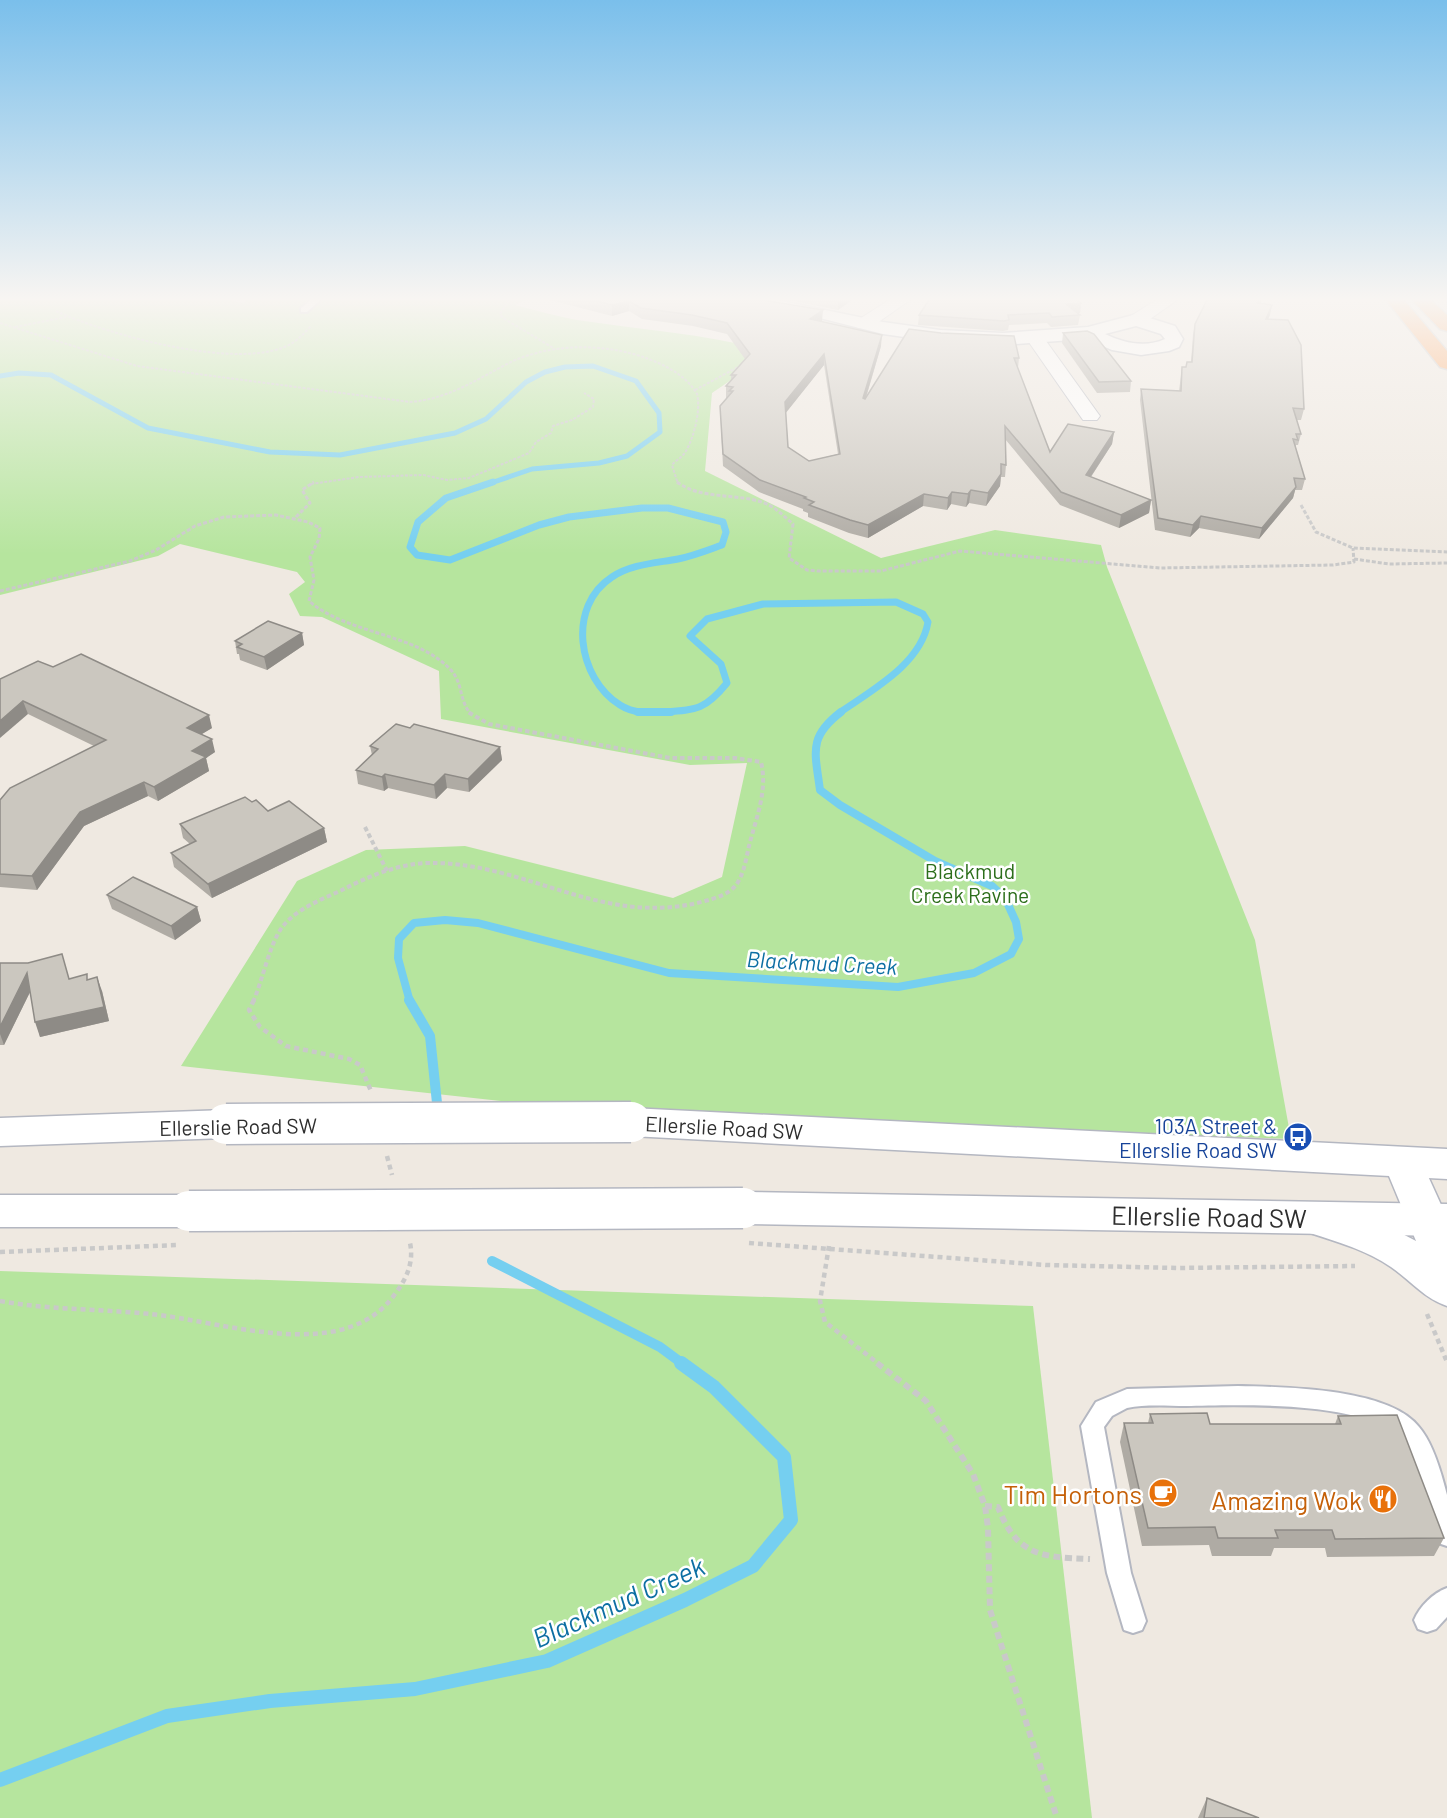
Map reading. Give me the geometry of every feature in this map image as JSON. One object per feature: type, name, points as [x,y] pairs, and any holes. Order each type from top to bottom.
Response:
[{"type":"main road","name":"Ellerslie Road SW","points":[[0,1132],[226,1124],[631,1122],[1404,1164],[1447,1164]]},
{"type":"main road","points":[[0,1141],[69,1131]]},
{"type":"main road","points":[[1404,1164],[1437,1220],[1447,1266]]},
{"type":"main road","name":"Ellerslie Road SW","points":[[0,1211],[185,1228],[741,1225],[1308,1218],[1437,1220]]},
{"type":"main road","points":[[1308,1218],[1350,1229],[1388,1243],[1418,1261],[1447,1289]]},
{"type":"street","points":[[1068,385],[1090,416]]},
{"type":"lane","points":[[1133,1621],[1125,1598],[1117,1560],[1092,1426],[1100,1410],[1116,1401],[1134,1397],[1308,1398],[1355,1404],[1380,1412],[1411,1433],[1447,1534]]},
{"type":"lane","points":[[1427,1620],[1447,1600]]},
{"type":"path","points":[[280,385],[410,402],[441,399],[468,385]]},
{"type":"path","points":[[689,385],[695,390],[698,399],[697,414],[687,450],[672,465],[677,483],[695,490],[760,502],[782,514],[793,524],[789,558],[807,570],[881,570],[960,551],[1160,568],[1333,566],[1354,562],[1353,548]]},
{"type":"path","points":[[695,390],[704,385]]},
{"type":"path","points":[[296,518],[310,503],[302,490],[314,483],[408,475],[459,480],[481,471],[497,469],[529,453],[536,442],[551,433],[553,426],[572,420],[593,407],[594,399],[584,393]]},
{"type":"path","points":[[1301,504],[1316,532],[1353,548],[1447,552]]},
{"type":"path","points":[[0,591],[131,561],[159,549],[193,527],[216,519],[261,515],[309,520],[320,528],[321,533],[310,557],[314,578],[308,598],[310,604],[320,611],[387,635],[439,660],[455,676],[464,709],[478,720],[670,758],[752,759],[761,762],[763,768],[761,798],[736,886],[706,902],[667,911],[638,911],[485,870],[448,864],[415,864],[387,871],[299,911],[286,921],[271,943],[266,970],[249,1010],[260,1028],[286,1046],[349,1059],[360,1065],[373,1096]]},
{"type":"path","points":[[1354,559],[1389,564],[1447,563]]},
{"type":"path","points":[[365,827],[387,871]]},
{"type":"path","points":[[741,1225],[829,1246],[1001,1263],[1108,1268],[1362,1266]]},
{"type":"path","points":[[0,1252],[185,1228]]},
{"type":"path","points":[[829,1246],[820,1301],[825,1322],[926,1401],[973,1474],[985,1506],[990,1610],[1057,1818]]},
{"type":"path","points":[[0,1301],[34,1308],[151,1314],[294,1333],[329,1332],[351,1328],[386,1307],[408,1274],[413,1254]]},
{"type":"path","points":[[985,1506],[998,1507],[1007,1530],[1020,1542],[1047,1556],[1117,1560]]},
{"type":"green space","name":"Blackmud Creek Ravine","points":[[0,385],[724,385],[712,393],[705,471],[881,558],[995,530],[1101,545],[1107,567],[1255,940],[1291,1139],[602,1112],[181,1066],[297,881],[366,850],[465,846],[673,898],[722,877],[747,763],[690,765],[441,719],[439,671],[322,617],[300,616],[289,594],[305,582],[297,572],[180,544],[158,556],[0,595]]},
{"type":"green space","points":[[0,1271],[1033,1306],[1092,1818],[0,1818]]},
{"type":"building","points":[[799,385],[785,402],[788,447],[809,461],[840,454],[829,385],[867,385],[863,398],[865,399],[874,385],[1024,385],[1050,452],[1068,424],[1114,432],[1086,475],[1151,500],[1121,515],[1061,492],[1005,426],[1006,465],[1001,464],[1001,474],[988,493],[971,490],[968,494],[952,492],[948,498],[924,494],[868,525],[809,505],[814,502],[760,480],[723,454],[720,406],[733,391],[729,391],[733,387],[726,386]]},
{"type":"building","points":[[1181,385],[1303,385],[1304,409],[1293,408],[1301,434],[1296,434],[1298,440],[1293,439],[1305,479],[1294,478],[1296,487],[1262,528],[1201,516],[1193,525],[1158,518],[1141,389],[1181,391]]},
{"type":"building","points":[[268,621],[302,633],[264,657],[237,647],[242,644],[235,641]]},
{"type":"building","points":[[81,654],[209,715],[187,728],[212,739],[192,751],[206,757],[154,787],[144,782],[80,812],[32,876],[0,874],[0,800],[10,788],[106,740],[23,701],[0,721],[0,679],[38,661],[53,667]]},
{"type":"building","points":[[396,724],[410,728],[414,724],[500,747],[468,779],[445,774],[434,785],[385,774],[382,777],[356,770],[378,749],[370,746]]},
{"type":"building","points":[[245,797],[252,802],[256,800],[268,811],[289,801],[324,828],[208,884],[171,853],[196,841],[180,824]]},
{"type":"building","points":[[133,877],[197,907],[171,926],[107,895]]},
{"type":"building","points":[[62,954],[69,979],[87,974],[87,980],[97,977],[104,1007],[35,1022],[27,973],[0,1027],[0,963],[28,963]]},
{"type":"building","points":[[1207,1413],[1210,1424],[1341,1424],[1338,1416],[1397,1415],[1444,1538],[1335,1539],[1332,1530],[1275,1530],[1278,1538],[1218,1538],[1215,1527],[1148,1528],[1124,1423],[1153,1423],[1150,1414]]},
{"type":"building","points":[[1207,1798],[1259,1818],[1204,1818]]},
{"type":"waterway","name":"Blackmud Creek","points":[[69,385],[148,428],[270,452],[340,455],[455,433],[486,419],[523,385]]},
{"type":"waterway","name":"Blackmud Creek","points":[[488,484],[532,469],[599,463],[627,456],[660,432],[659,413],[639,385]]},
{"type":"waterway","name":"Blackmud Creek","points":[[493,482],[446,498],[418,522],[410,547],[417,555],[450,560],[539,525],[569,517],[642,508],[668,508],[723,522],[726,532],[722,545],[678,559],[627,569],[612,577],[598,590],[588,605],[583,623],[583,642],[594,678],[605,693],[620,705],[642,712]]},
{"type":"waterway","name":"Blackmud Creek","points":[[664,712],[700,707],[713,698],[727,683],[721,664],[690,636],[707,619],[763,604],[896,602],[923,614],[928,622],[924,637],[916,651],[893,675],[839,713]]},
{"type":"waterway","name":"Blackmud Creek","points":[[642,712],[664,712]]},
{"type":"waterway","name":"Blackmud Creek","points":[[642,712],[664,712]]},
{"type":"waterway","name":"Blackmud Creek","points":[[664,712],[671,712]]},
{"type":"waterway","name":"Blackmud Creek","points":[[410,1001],[398,958],[399,939],[414,923],[445,920],[478,923],[669,973],[898,987],[974,973],[1011,954],[1019,939],[1016,922],[1005,898],[992,886],[935,861],[840,805],[820,790],[816,746],[823,729],[841,712]]},
{"type":"waterway","name":"Blackmud Creek","points":[[410,1001],[430,1036],[437,1103]]},
{"type":"waterway","name":"Blackmud Creek","points":[[492,1261],[660,1347],[683,1364]]},
{"type":"waterway","name":"Blackmud Creek","points":[[0,1780],[167,1716],[270,1701],[415,1689],[547,1661],[685,1600],[753,1566],[791,1520],[784,1457],[714,1387],[681,1363]]},
{"type":"place","name":"103A Street & Ellerslie Road SW","points":[[1298,1137]]},
{"type":"place","name":"Tim Hortons","points":[[1163,1493]]},
{"type":"place","name":"Amazing Wok","points":[[1383,1499]]}]
